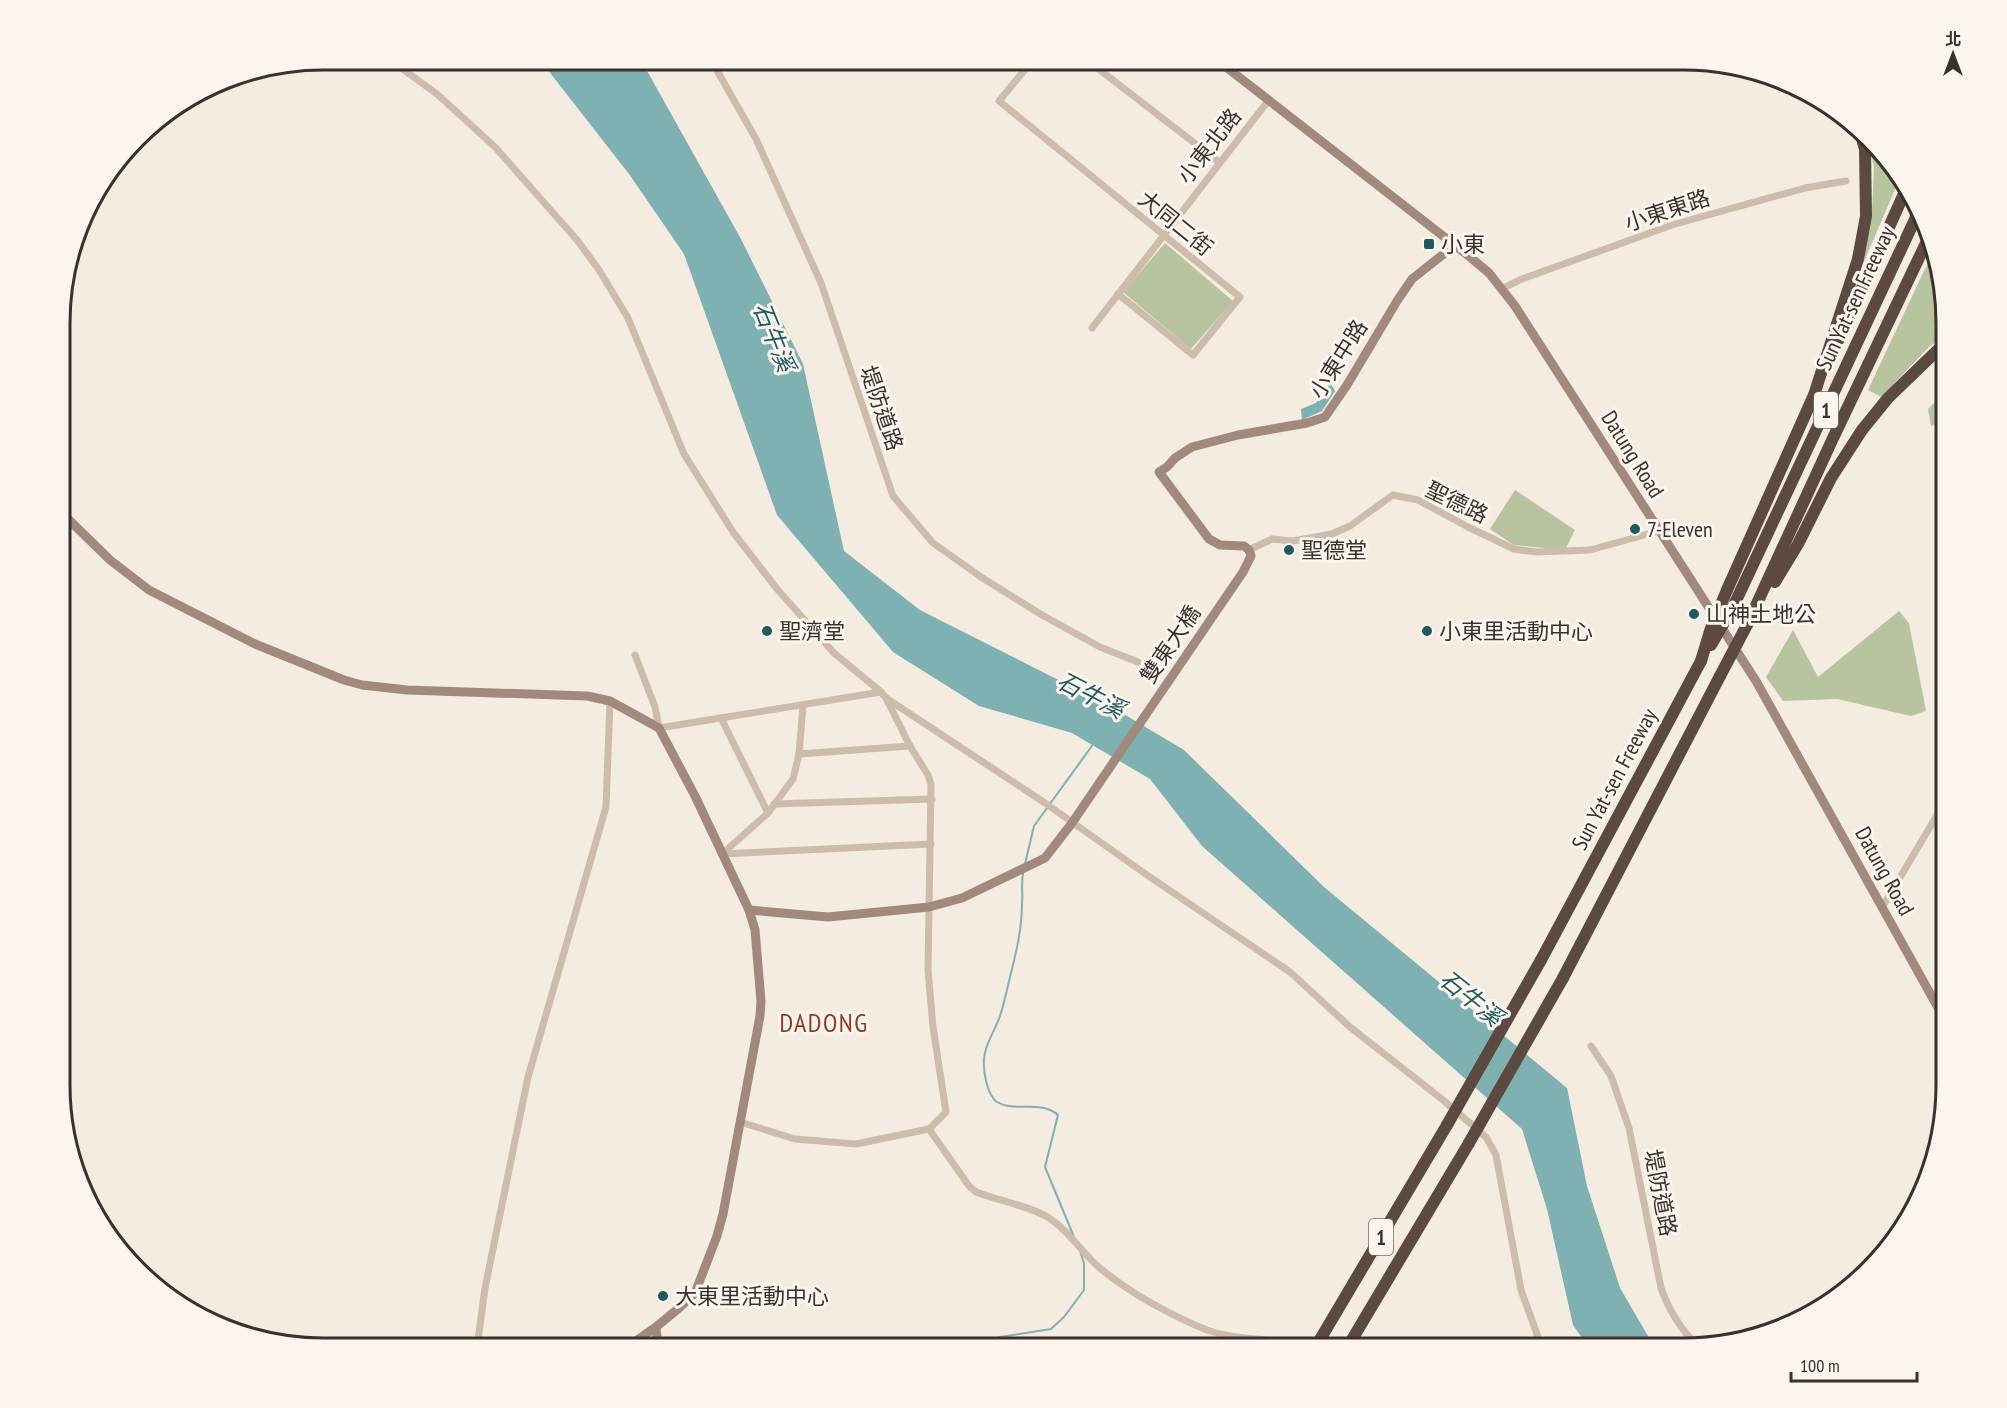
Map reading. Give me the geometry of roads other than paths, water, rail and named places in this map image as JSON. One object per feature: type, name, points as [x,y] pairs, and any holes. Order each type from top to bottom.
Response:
[{"type":"highway","points":[[1814,395],[1858,259],[1866,216],[1863,146]]},
{"type":"highway","points":[[1701,661],[1711,628],[1727,591],[1903,197]]},
{"type":"highway","name":"Sun Yat-sen Freeway","points":[[1321,1338],[1541,960],[1701,661],[1733,607],[1914,221]]},
{"type":"highway","name":"Sun Yat-sen Freeway","points":[[1353,1338],[1563,978],[1749,623],[1834,436],[1925,247]]},
{"type":"highway","points":[[1749,623],[1798,544],[1831,478],[1862,430],[1888,398],[1936,352]]},
{"type":"street","points":[[404,70],[437,94],[495,147],[577,240],[599,270],[628,318],[684,454],[733,532],[777,589],[834,653],[883,695],[1046,803],[1290,972],[1350,1027],[1486,1137],[1496,1155],[1521,1290],[1538,1338]]},
{"type":"street","name":"堤防道路","points":[[717,70],[756,139],[821,283],[893,496],[933,543],[981,577],[1061,626],[1100,647],[1138,662]]},
{"type":"street","name":"大同二街","points":[[1025,70],[999,101],[1240,297],[1193,355],[1118,294]]},
{"type":"street","points":[[1100,70],[1219,162]]},
{"type":"street","name":"Datung Road","points":[[1229,70],[1455,245],[1489,273],[1503,288],[1756,681],[1936,1004]]},
{"type":"street","name":"小東北路","points":[[1092,328],[1268,101]]},
{"type":"street","name":"小東東路","points":[[1503,288],[1672,225],[1805,188],[1846,181]]},
{"type":"street","name":"小東中路","points":[[1249,550],[1244,546],[1220,545],[1209,539],[1159,472],[1192,447],[1238,435],[1307,423],[1324,417],[1347,385],[1396,301],[1412,279],[1455,245]]},
{"type":"street","name":"聖德路","points":[[1249,550],[1272,540],[1293,541],[1332,534],[1350,526],[1393,495],[1418,500],[1514,549],[1536,552],[1590,550],[1659,531]]},
{"type":"street","points":[[70,521],[110,560],[149,590],[255,644],[362,685],[407,690],[587,696],[610,702],[659,728],[883,695]]},
{"type":"street","name":"雙東大橋","points":[[749,910],[828,917],[929,907],[962,898],[1045,858],[1072,823],[1220,606],[1248,563],[1251,556],[1249,550]]},
{"type":"street","points":[[634,655],[655,707],[659,728],[695,796],[749,910],[756,930],[761,1009],[723,1214],[695,1293],[640,1338]]},
{"type":"street","points":[[740,1122],[795,1139],[856,1143],[928,1129],[946,1112],[933,1027],[928,970],[932,799],[928,775],[883,695]]},
{"type":"street","points":[[478,1338],[485,1288],[528,1077],[606,807],[610,702]]},
{"type":"street","points":[[722,854],[768,813],[793,779],[799,754],[803,705]]},
{"type":"street","points":[[721,718],[768,813]]},
{"type":"street","points":[[799,754],[910,746]]},
{"type":"street","points":[[774,804],[932,799]]},
{"type":"street","points":[[1883,906],[1936,817]]},
{"type":"street","points":[[722,854],[931,844]]},
{"type":"street","name":"堤防道路","points":[[1591,1046],[1611,1076],[1629,1128],[1661,1288],[1676,1321],[1690,1338]]},
{"type":"street","points":[[928,1129],[969,1186],[976,1192],[1050,1218],[1101,1270],[1135,1292],[1209,1330],[1246,1338]]},
{"type":"street","points":[[656,1327],[657,1338]]},
{"type":"water","name":"石牛溪","points":[[548,70],[647,70],[741,239],[803,364],[844,551],[920,610],[1112,707],[1184,750],[1324,887],[1567,1088],[1587,1186],[1620,1288],[1649,1338],[1582,1338],[1573,1325],[1547,1209],[1522,1129],[1202,846],[1150,779],[1072,733],[979,706],[893,652],[777,515],[684,254],[629,174]]},
{"type":"water","points":[[1331,384],[1335,391],[1322,411],[1302,420],[1301,409],[1316,403]]},
{"type":"waterway","points":[[1025,864],[1034,826],[1094,743]]},
{"type":"waterway","points":[[1023,873],[1022,913],[1018,941],[1007,992],[985,1053],[985,1076],[988,1088],[997,1102],[1004,1105],[1043,1108],[1058,1115],[1045,1167],[1074,1237]]},
{"type":"waterway","points":[[1000,1338],[1051,1329],[1064,1317],[1084,1290],[1084,1263],[1080,1251]]},
{"type":"place","name":"小東","points":[[1429,244]]},
{"type":"place","name":"7-Eleven","points":[[1635,529]]},
{"type":"place","name":"聖德堂","points":[[1289,550]]},
{"type":"place","name":"山神土地公","points":[[1694,614]]},
{"type":"place","name":"聖濟堂","points":[[767,631]]},
{"type":"place","name":"小東里活動中心","points":[[1427,631]]},
{"type":"place","name":"大東里活動中心","points":[[663,1296]]},
{"type":"district","name":"DADONG","points":[[824,1022]]}]
